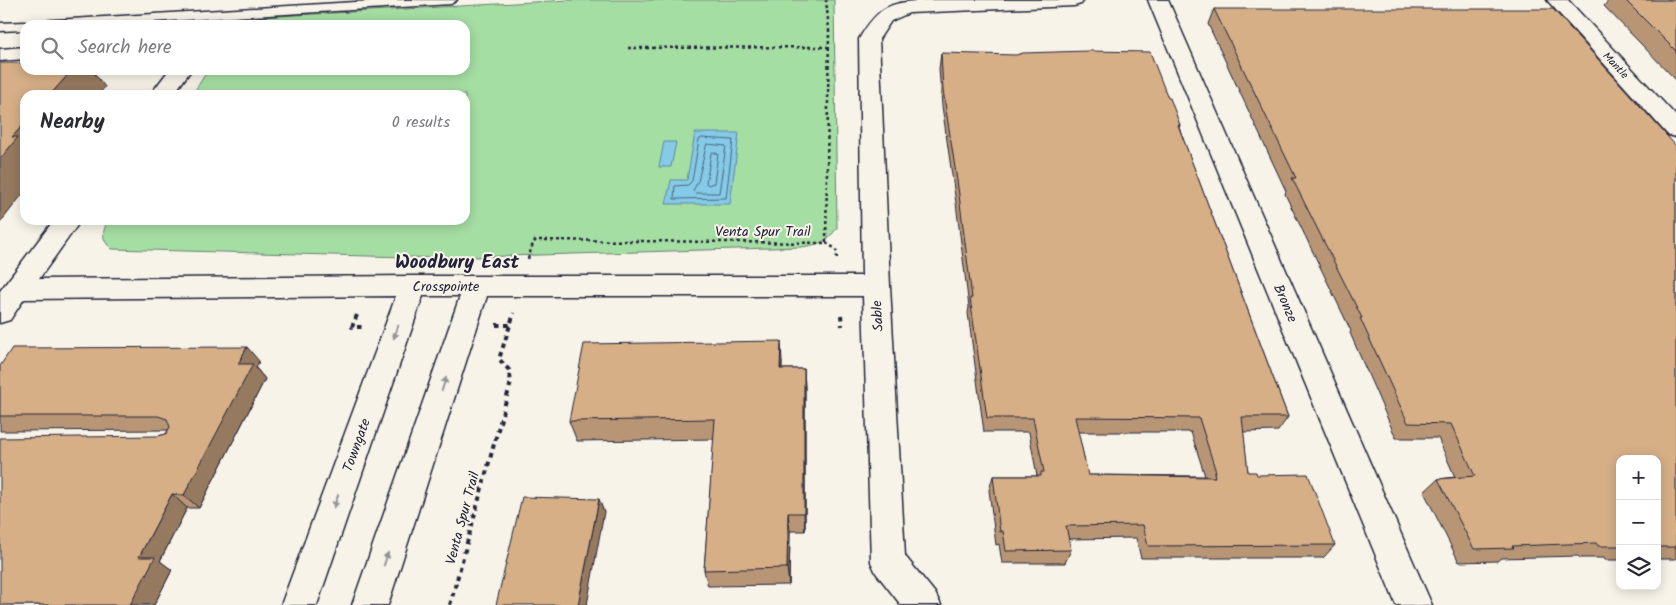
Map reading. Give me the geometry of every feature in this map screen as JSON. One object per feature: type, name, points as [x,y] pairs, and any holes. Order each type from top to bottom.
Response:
[{"type":"street","name":"Sable","points":[[923,605],[888,562],[876,286],[869,39],[882,17],[895,10],[909,7],[1074,0]]},
{"type":"street","name":"Bronze","points":[[1158,0],[1414,605]]},
{"type":"street","name":"Mantle","points":[[1556,0],[1676,130]]},
{"type":"street","points":[[0,55],[20,53]]},
{"type":"street","points":[[165,90],[176,75]]},
{"type":"street","points":[[0,312],[64,225]]},
{"type":"street","name":"Crosspointe","points":[[17,289],[413,286],[876,286]]},
{"type":"street","name":"Towngate","points":[[299,605],[413,286]]},
{"type":"street","points":[[370,605],[477,286]]},
{"type":"lane","points":[[121,20],[452,0]]},
{"type":"lane","points":[[0,27],[20,26]]},
{"type":"path","name":"Venta Spur Trail","points":[[528,257],[536,240],[826,243],[828,28],[826,0]]},
{"type":"path","points":[[628,48],[828,47]]},
{"type":"path","name":"Venta Spur Trail","points":[[450,605],[511,382],[509,370],[499,359],[502,344],[511,325]]},
{"type":"green space","points":[[569,0],[834,0],[837,228],[822,242],[802,247],[441,258],[112,249],[104,239],[106,225],[470,225],[470,90],[195,90],[205,75],[470,75],[470,20],[242,20],[243,18]]},
{"type":"water","points":[[695,133],[739,133],[730,204],[666,204],[671,180],[687,180]]},
{"type":"water","points":[[664,142],[676,142],[671,167],[659,167]]},
{"type":"building","points":[[1625,0],[1676,0],[1676,51]]},
{"type":"building","points":[[1214,9],[1553,9],[1676,146],[1676,547],[1661,547],[1661,455],[1616,455],[1616,546],[1598,546],[1596,543],[1474,549],[1438,479],[1475,476],[1451,424],[1408,423],[1360,318],[1362,318],[1292,178],[1296,178]]},
{"type":"building","points":[[1150,52],[1168,98],[1170,98],[1180,125],[1178,125],[1288,417],[1242,417],[1248,472],[1256,472],[1257,475],[1308,474],[1335,545],[1148,546],[1143,525],[1066,526],[1071,550],[1006,551],[1003,531],[1000,532],[993,476],[1041,476],[1041,472],[1044,472],[1033,418],[987,418],[970,298],[972,298],[958,187],[943,90],[941,53],[1016,55],[1023,53]],"holes":[[[1075,417],[1199,418],[1216,472],[1214,472],[1215,477],[1088,475]]]},
{"type":"building","points":[[0,63],[20,63],[20,75],[68,75],[54,90],[20,90],[20,128],[12,137],[18,137],[0,159]]},
{"type":"building","points":[[781,341],[780,369],[804,369],[804,513],[788,513],[787,568],[704,570],[715,419],[569,421],[584,344]]},
{"type":"building","points":[[247,347],[238,364],[253,364],[184,495],[172,494],[139,557],[155,557],[130,605],[0,605],[0,438],[158,436],[166,434],[170,427],[167,419],[158,416],[0,416],[0,366],[12,348]]},
{"type":"building","points":[[522,497],[599,499],[578,605],[496,605]]},
{"type":"district","name":"Woodbury East","points":[[457,261]]}]
